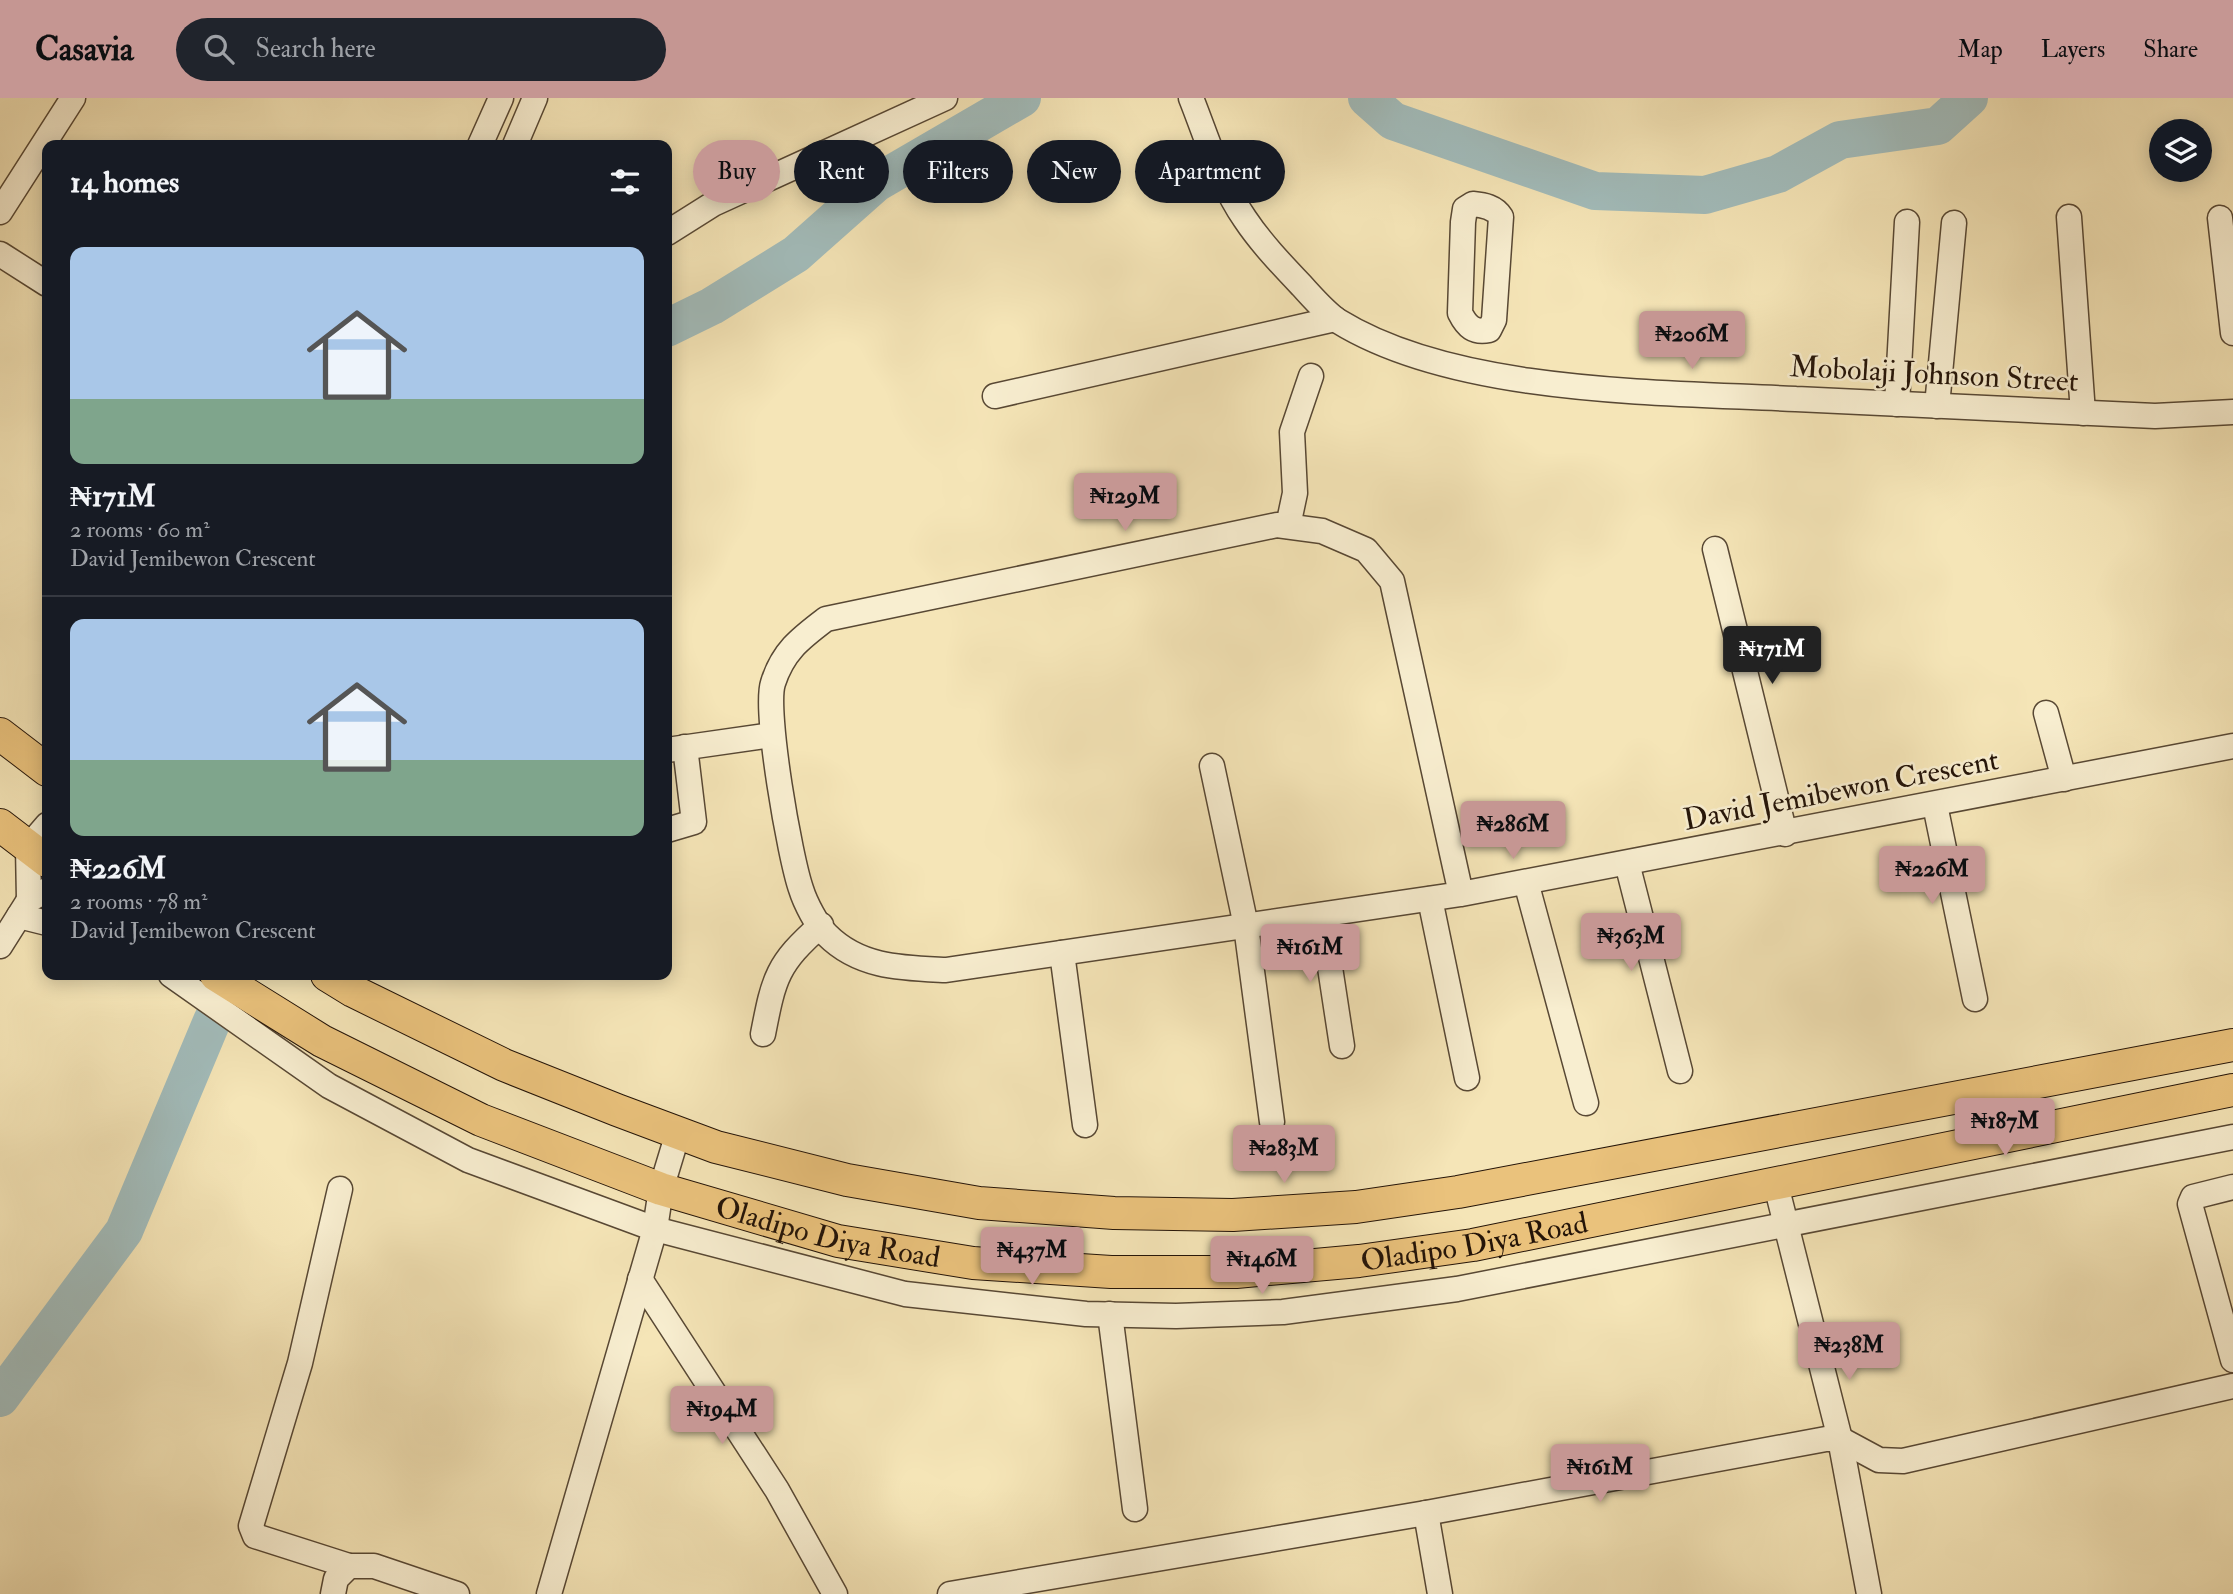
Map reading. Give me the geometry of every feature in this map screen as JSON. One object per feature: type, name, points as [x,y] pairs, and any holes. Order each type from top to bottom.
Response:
[{"type":"main road","points":[[0,734],[42,765]]},
{"type":"main road","points":[[0,825],[41,844]]},
{"type":"main road","name":"Oladipo Diya Road","points":[[222,980],[314,1054],[661,1189],[838,1241],[972,1263],[1111,1272],[1236,1272],[1359,1261],[1473,1245],[1775,1181],[2233,1090]]},
{"type":"main road","name":"Oladipo Diya Road","points":[[340,983],[504,1065],[716,1147],[847,1180],[979,1203],[1114,1213],[1233,1215],[1356,1207],[1458,1192],[2233,1045]]},
{"type":"street","points":[[0,212],[7,184],[73,98]]},
{"type":"street","points":[[482,140],[501,98]]},
{"type":"street","points":[[517,140],[535,98]]},
{"type":"street","points":[[672,230],[713,204],[945,98]]},
{"type":"street","name":"Mobolaji Johnson Street","points":[[1192,98],[1217,166],[1244,218],[1279,262],[1335,319],[1370,338],[1419,357],[1478,372],[1656,392],[2155,416],[2233,412]]},
{"type":"street","points":[[2069,217],[2083,413]]},
{"type":"street","points":[[2220,218],[2233,333]]},
{"type":"street","points":[[1897,404],[1907,222]]},
{"type":"street","points":[[1937,406],[1954,223]]},
{"type":"street","points":[[0,254],[42,281]]},
{"type":"street","points":[[995,396],[1335,319]]},
{"type":"street","points":[[1478,372],[1479,332]]},
{"type":"street","points":[[1288,526],[1295,493],[1292,432],[1311,376]]},
{"type":"street","name":"David Jemibewon Crescent","points":[[1461,894],[1392,581],[1366,550],[1322,531],[1277,524],[826,619],[791,646],[772,685],[772,735],[801,890],[826,934],[853,954],[885,967],[946,970],[1461,894],[2233,746]]},
{"type":"street","points":[[1715,549],[1785,834]]},
{"type":"street","points":[[2046,713],[2064,779]]},
{"type":"street","points":[[672,829],[694,822],[676,748],[772,735]]},
{"type":"street","points":[[1212,766],[1246,926],[1272,1122]]},
{"type":"street","points":[[1935,805],[1975,999]]},
{"type":"street","points":[[0,946],[32,902],[41,844]]},
{"type":"street","points":[[1627,863],[1680,1071]]},
{"type":"street","points":[[1526,882],[1586,1103]]},
{"type":"street","points":[[1430,899],[1467,1078]]},
{"type":"street","points":[[1322,915],[1342,1046]]},
{"type":"street","points":[[763,1034],[770,997],[780,969],[791,951],[821,925]]},
{"type":"street","points":[[1062,953],[1085,1125]]},
{"type":"street","points":[[180,980],[314,1054],[330,1086],[468,1160],[655,1229],[905,1293],[1015,1308],[1110,1314],[1216,1315],[1353,1305],[1525,1277],[2233,1137]]},
{"type":"street","points":[[550,1594],[655,1229],[661,1189],[677,1133]]},
{"type":"street","points":[[1775,1181],[1840,1439],[1869,1594]]},
{"type":"street","points":[[2233,1187],[2193,1197],[2190,1204],[2233,1360]]},
{"type":"street","points":[[340,1189],[300,1363],[251,1526],[256,1536],[273,1544],[349,1566],[374,1566],[457,1594]]},
{"type":"street","points":[[640,1279],[776,1490],[835,1594]]},
{"type":"street","points":[[1110,1314],[1135,1509]]},
{"type":"street","points":[[950,1594],[1840,1439],[1879,1460],[1903,1461],[2233,1386]]},
{"type":"street","points":[[1426,1513],[1440,1594]]},
{"type":"street","points":[[333,1594],[336,1579],[349,1566]]},
{"type":"waterway","points":[[672,326],[712,306],[796,254],[876,183],[1022,98]]},
{"type":"waterway","points":[[1367,98],[1393,121],[1595,191],[1705,195],[1778,174],[1840,140],[1938,126],[1969,98]]},
{"type":"waterway","points":[[0,1398],[124,1231],[212,1021],[233,980]]}]
